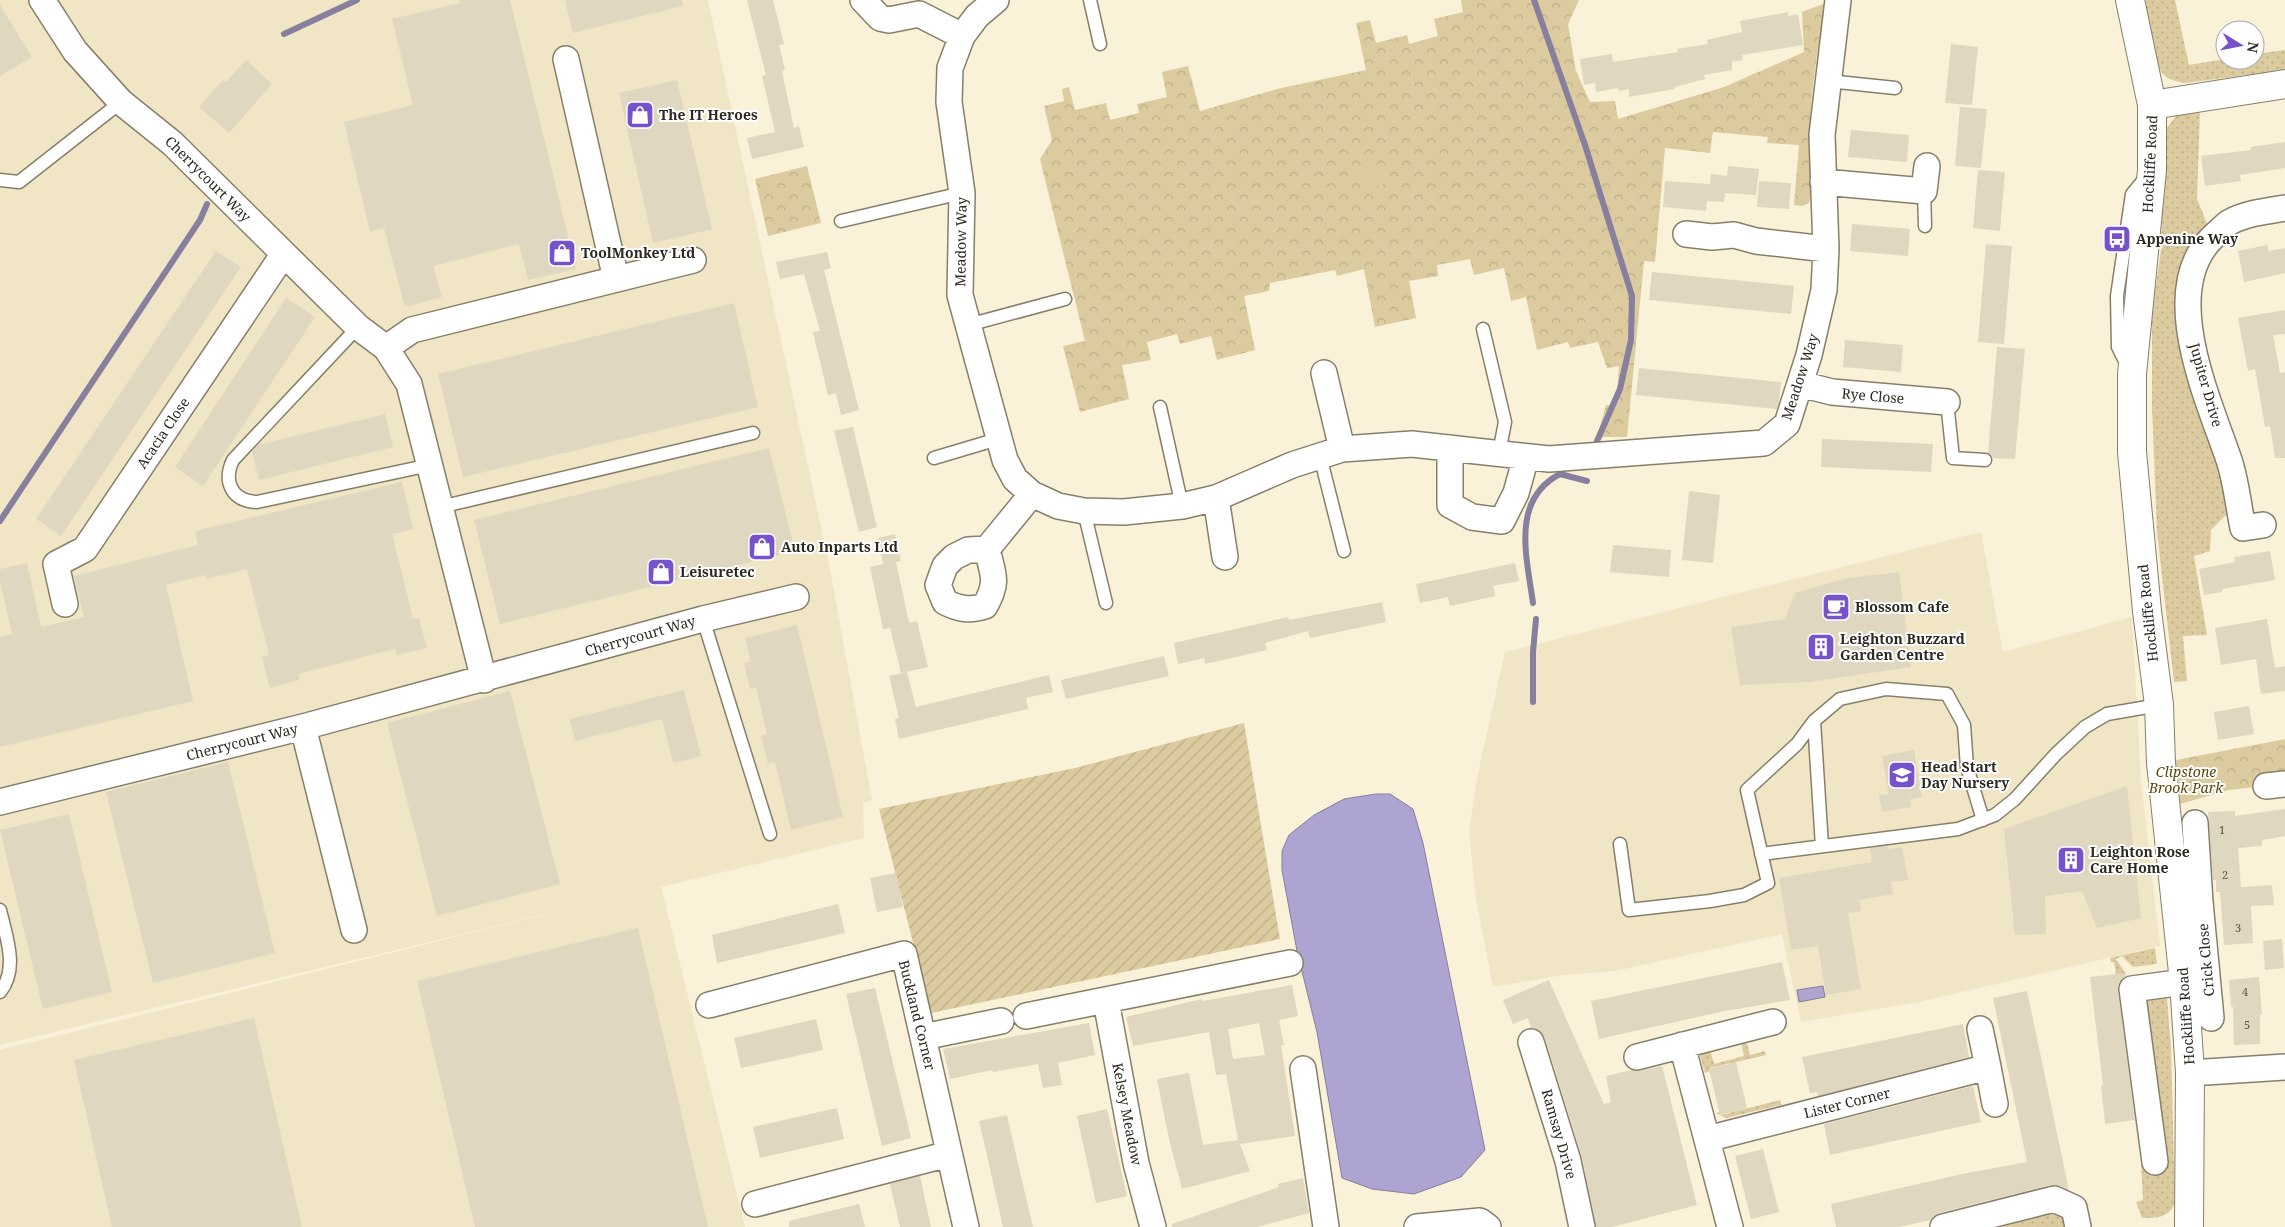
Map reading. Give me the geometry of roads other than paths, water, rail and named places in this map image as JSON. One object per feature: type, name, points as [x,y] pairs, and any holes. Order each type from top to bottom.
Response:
[{"type":"main road","name":"Hockliffe Road","points":[[2130,0],[2152,105],[2152,170],[2132,374],[2132,452],[2147,612],[2159,706],[2162,770],[2188,904],[2184,982],[2190,1073],[2190,1227]]},
{"type":"main road","points":[[2152,105],[2285,84]]},
{"type":"street","name":"Cherrycourt Way","points":[[42,0],[75,51],[121,102],[172,142],[283,255],[358,327],[386,348],[409,384],[484,680]]},
{"type":"street","points":[[863,0],[880,18],[889,20],[919,7],[962,36]]},
{"type":"street","name":"Meadow Way","points":[[996,0],[977,16],[962,36],[950,68],[949,102],[962,193],[960,294],[1004,460],[1015,479],[1032,494],[1058,506],[1084,511],[1124,512],[1182,506],[1216,498],[1292,465],[1331,452],[1412,444],[1549,459],[1764,443],[1786,424],[1809,355],[1824,290],[1826,249],[1822,135],[1838,0]]},
{"type":"street","points":[[566,59],[616,279]]},
{"type":"street","points":[[1823,182],[1924,191],[1926,166]]},
{"type":"street","name":"Jupiter Drive","points":[[2242,527],[2229,459],[2203,387],[2193,343],[2188,297],[2192,266],[2207,242],[2229,222],[2256,213],[2285,208]]},
{"type":"street","points":[[1686,234],[1712,237],[1734,235],[1756,242],[1826,249]]},
{"type":"street","name":"Acacia Close","points":[[65,604],[56,564],[85,549],[283,255]]},
{"type":"street","points":[[386,348],[412,330],[693,260]]},
{"type":"street","points":[[1324,373],[1331,452]]},
{"type":"street","name":"Rye Close","points":[[1800,384],[1832,392],[1947,402]]},
{"type":"street","points":[[1450,448],[1450,505],[1472,517],[1502,521],[1516,493],[1526,456]]},
{"type":"street","points":[[987,549],[1032,494]]},
{"type":"street","points":[[1216,498],[1225,557]]},
{"type":"street","name":"Cherrycourt Way","points":[[0,802],[303,727],[484,680],[703,619],[796,596]]},
{"type":"street","points":[[303,727],[354,930]]},
{"type":"street","name":"Crick Close","points":[[2195,823],[2188,904],[2211,1018]]},
{"type":"street","name":"Buckland Corner","points":[[709,1005],[904,954],[966,1227]]},
{"type":"street","points":[[1026,1016],[1290,963]]},
{"type":"street","points":[[2155,1162],[2132,989],[2184,982]]},
{"type":"street","name":"Kelsey Meadow","points":[[1106,1000],[1136,1163],[1153,1227]]},
{"type":"street","points":[[923,1037],[1000,1021]]},
{"type":"street","points":[[1638,1057],[1773,1022]]},
{"type":"street","points":[[1980,1029],[1995,1104]]},
{"type":"street","name":"Ramsay Drive","points":[[1531,1042],[1568,1161],[1582,1227]]},
{"type":"street","points":[[1682,1045],[1730,1227]]},
{"type":"street","name":"Lister Corner","points":[[1707,1139],[1988,1067]]},
{"type":"street","points":[[2190,1073],[2285,1067]]},
{"type":"street","points":[[1303,1069],[1326,1227]]},
{"type":"street","points":[[755,1204],[949,1154]]},
{"type":"street","points":[[1943,1227],[2054,1199],[2074,1208],[2078,1227]]},
{"type":"street","points":[[1417,1227],[1480,1221],[1488,1227]]},
{"type":"lane","points":[[1090,0],[1100,44]]},
{"type":"lane","points":[[1828,81],[1895,88]]},
{"type":"lane","points":[[0,180],[19,182],[121,102]]},
{"type":"lane","points":[[1924,191],[1925,226]]},
{"type":"lane","points":[[842,221],[962,193]]},
{"type":"lane","points":[[968,324],[1065,299]]},
{"type":"lane","points":[[358,327],[233,460],[228,470],[227,479],[231,488],[243,500],[257,502],[430,464]]},
{"type":"lane","points":[[1483,329],[1505,422],[1499,453]]},
{"type":"lane","points":[[1947,402],[1953,458],[1985,460]]},
{"type":"lane","points":[[1160,407],[1182,506]]},
{"type":"lane","points":[[440,507],[753,433]]},
{"type":"lane","points":[[934,458],[998,439]]},
{"type":"lane","points":[[1331,452],[1344,552]]},
{"type":"lane","points":[[1084,511],[1106,603]]},
{"type":"lane","points":[[703,619],[770,834]]},
{"type":"lane","points":[[1620,844],[1629,910],[1710,901],[1744,895],[1768,883],[1747,790],[1796,744],[1814,721],[1840,699],[1886,689],[1947,694],[1964,726],[1967,767],[1983,820]]},
{"type":"lane","points":[[1761,854],[1958,829],[1983,820],[1995,815],[2015,798],[2056,754],[2085,727],[2107,714],[2159,706]]},
{"type":"lane","points":[[1814,721],[1822,846]]},
{"type":"lane","points":[[0,910],[9,947],[10,962],[9,974],[5,986],[0,992]]},
{"type":"waterway","points":[[284,34],[357,0]]},
{"type":"waterway","points":[[1534,0],[1585,145],[1632,296],[1631,340],[1620,389],[1597,441]]},
{"type":"waterway","points":[[0,521],[200,220],[207,204]]},
{"type":"waterway","points":[[1533,603],[1526,549],[1526,531],[1528,514],[1534,499],[1544,485],[1560,474],[1587,481]]},
{"type":"waterway","points":[[1533,702],[1533,652],[1536,619]]},
{"type":"place","name":"The IT Heroes","points":[[640,115]]},
{"type":"place","name":"Appenine Way","points":[[2117,239]]},
{"type":"place","name":"ToolMonkey Ltd","points":[[562,253]]},
{"type":"place","name":"Auto Inparts Ltd","points":[[762,547]]},
{"type":"place","name":"Leisuretec","points":[[661,572]]},
{"type":"place","name":"Blossom Cafe","points":[[1836,607]]},
{"type":"place","name":"Leighton Buzzard Garden Centre","points":[[1821,647]]},
{"type":"place","name":"Head Start Day Nursery","points":[[1902,775]]},
{"type":"place","name":"Leighton Rose Care Home","points":[[2071,860]]},
{"type":"park label","name":"Clipstone Brook Park","points":[[2186,780]]}]
